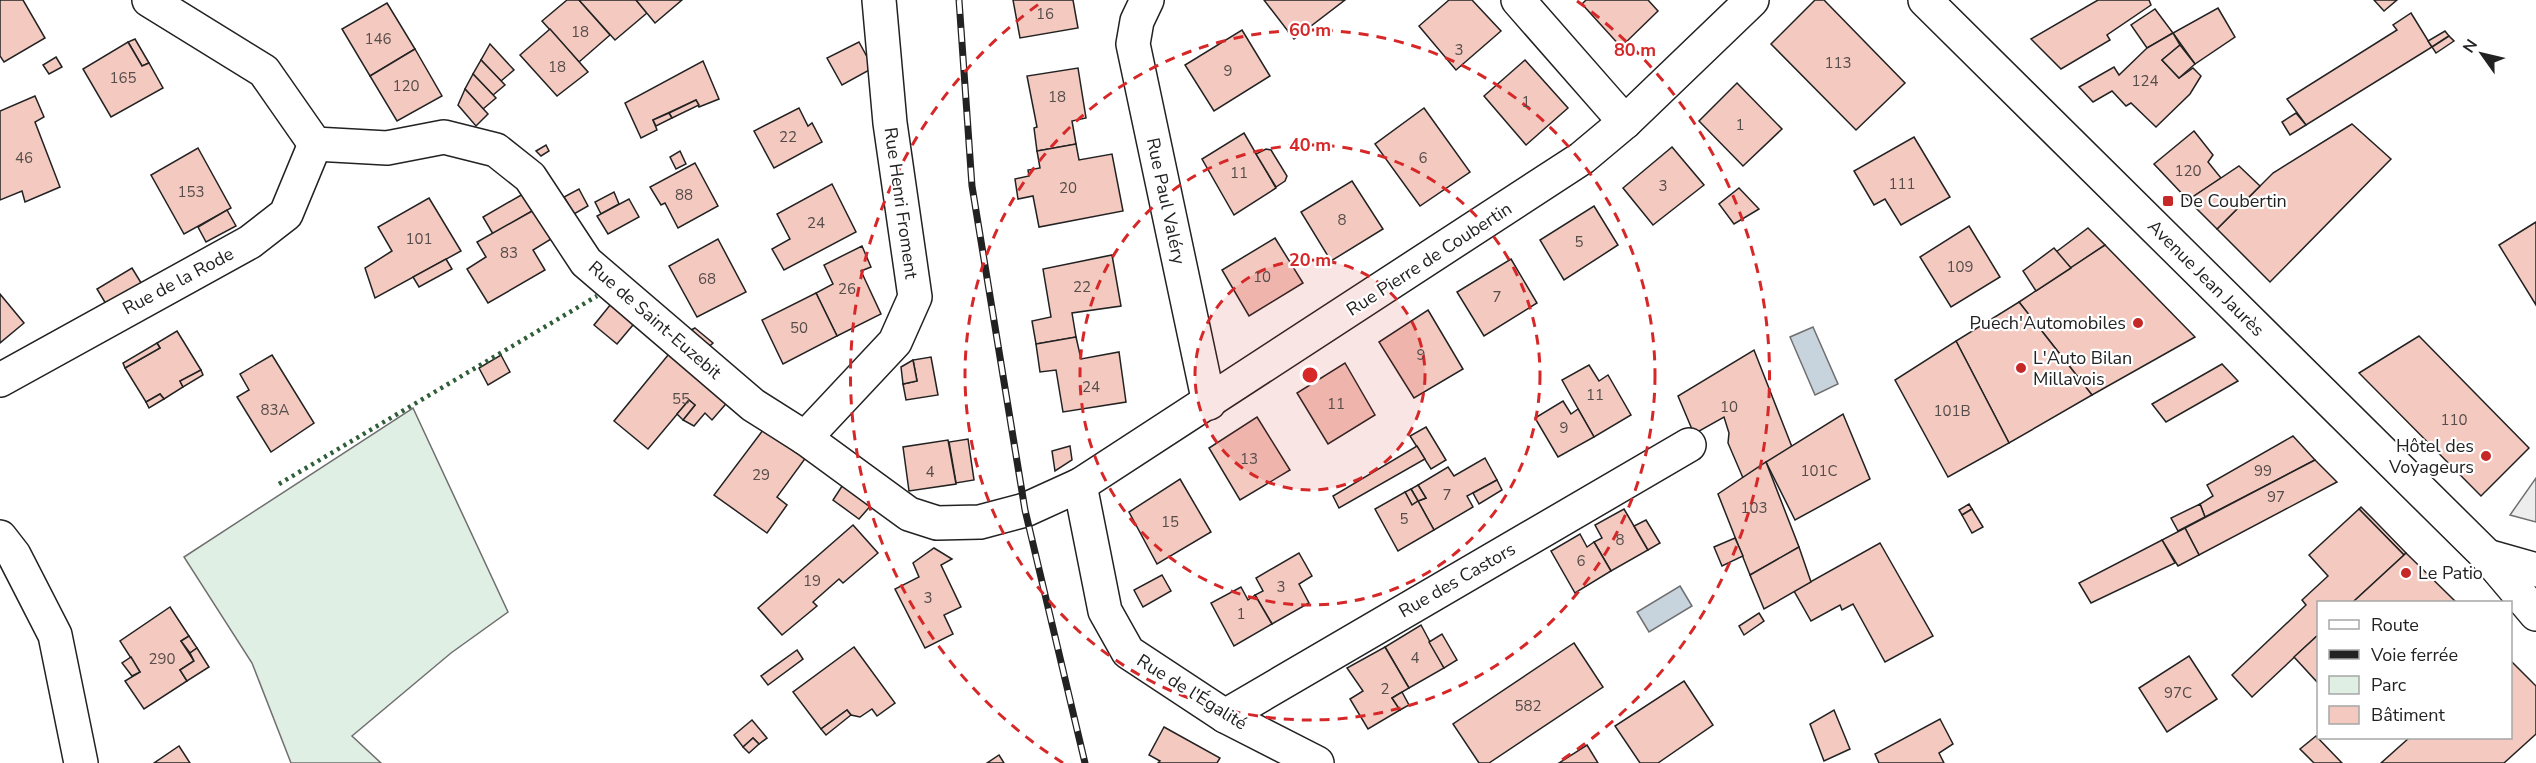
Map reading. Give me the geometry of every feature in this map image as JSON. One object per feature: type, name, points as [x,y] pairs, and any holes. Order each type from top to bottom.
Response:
[{"type":"street","name":"Rue Henri Froment","points":[[805,438],[895,342],[915,297],[890,123],[879,0]]},
{"type":"street","name":"Rue Paul Valéry","points":[[1147,0],[1137,21],[1133,44],[1209,403]]},
{"type":"street","points":[[1518,0],[1625,122]]},
{"type":"street","name":"Rue Pierre de Coubertin","points":[[1080,485],[1582,158],[1625,122],[1752,0]]},
{"type":"street","name":"Avenue Jean Jaurès","points":[[1925,0],[2487,556],[2536,614]]},
{"type":"street","points":[[168,6],[264,72],[315,144]]},
{"type":"street","name":"Rue de Saint-Euzebit","points":[[315,144],[387,148],[444,137],[496,150],[530,177],[586,262],[753,405],[805,438],[909,514],[937,523],[980,522],[1025,510],[1080,485]]},
{"type":"street","name":"Rue de la Rode","points":[[0,380],[250,242],[286,214],[315,144]]},
{"type":"street","name":"Rue des Castors","points":[[1225,716],[1689,445]]},
{"type":"street","name":"Rue de l'Égalité","points":[[1080,485],[1105,611],[1128,652],[1225,716],[1317,763]]},
{"type":"street","points":[[0,537],[14,555],[55,635],[81,763]]},
{"type":"street","points":[[2487,556],[2536,570]]},
{"type":"green space","points":[[413,408],[508,612],[451,653],[352,736],[381,763],[291,763],[252,663],[184,557]]},
{"type":"shaded area","points":[[1813,327],[1838,384],[1815,395],[1790,337]]},
{"type":"shaded area","points":[[2536,478],[2536,522],[2510,515]]},
{"type":"shaded area","points":[[1680,586],[1692,606],[1649,632],[1637,612]]},
{"type":"building","points":[[0,0],[23,0],[45,38],[4,62],[0,56]]},
{"type":"building","points":[[567,0],[579,0],[610,35],[579,62],[542,21]]},
{"type":"building","points":[[579,0],[636,0],[647,13],[615,40]]},
{"type":"building","points":[[636,0],[682,0],[655,23]]},
{"type":"building","points":[[1013,0],[1073,0],[1078,28],[1020,38]]},
{"type":"building","points":[[1264,0],[1345,0],[1294,39]]},
{"type":"building","points":[[1449,0],[1472,0],[1501,31],[1456,70],[1419,26]]},
{"type":"building","points":[[1586,0],[1648,0],[1658,11],[1621,47],[1582,4]]},
{"type":"building","points":[[1815,0],[1824,0],[1905,83],[1856,130],[1771,44]]},
{"type":"building","points":[[2098,0],[2149,0],[2151,5],[2107,35],[2110,40],[2061,69],[2031,39]]},
{"type":"building","points":[[2374,0],[2397,0],[2384,11]]},
{"type":"building","points":[[387,3],[415,49],[370,76],[342,29]]},
{"type":"building","points":[[2218,8],[2235,37],[2195,64],[2173,33]]},
{"type":"building","points":[[2155,9],[2173,33],[2147,48],[2131,25]]},
{"type":"building","points":[[2411,13],[2432,47],[2306,125],[2287,99],[2397,30],[2393,25]]},
{"type":"building","points":[[550,29],[588,72],[557,96],[520,55]]},
{"type":"building","points":[[1242,30],[1270,76],[1214,111],[1185,65]]},
{"type":"building","points":[[2445,31],[2449,36],[2432,47],[2428,41]]},
{"type":"building","points":[[2173,33],[2180,45],[2162,60],[2179,78],[2193,68],[2201,76],[2190,94],[2156,127],[2131,103],[2126,106],[2112,91],[2093,102],[2079,87],[2114,67],[2119,75],[2147,48]]},
{"type":"building","points":[[2449,36],[2454,41],[2436,53],[2432,47]]},
{"type":"building","points":[[135,39],[149,63],[142,66],[128,42]]},
{"type":"building","points":[[128,42],[142,66],[149,63],[163,88],[111,117],[83,69]]},
{"type":"building","points":[[859,42],[873,68],[842,85],[827,58]]},
{"type":"building","points":[[490,44],[514,70],[501,81],[481,60]]},
{"type":"building","points":[[2180,45],[2195,64],[2179,78],[2162,60]]},
{"type":"building","points":[[415,49],[442,96],[397,121],[370,76]]},
{"type":"building","points":[[56,57],[62,67],[49,74],[43,65]]},
{"type":"building","points":[[481,60],[505,85],[493,95],[473,74]]},
{"type":"building","points":[[1525,60],[1568,108],[1526,145],[1484,96]]},
{"type":"building","points":[[703,61],[719,99],[699,107],[696,100],[653,120],[657,130],[641,138],[625,103]]},
{"type":"building","points":[[1078,68],[1086,118],[1072,121],[1076,144],[1037,151],[1034,128],[1037,127],[1027,76]]},
{"type":"building","points":[[473,74],[496,98],[483,109],[465,89]]},
{"type":"building","points":[[1737,83],[1782,129],[1743,166],[1699,121]]},
{"type":"building","points":[[465,89],[488,114],[476,126],[458,105]]},
{"type":"building","points":[[35,96],[44,117],[35,122],[60,187],[25,202],[22,191],[0,200],[0,111]]},
{"type":"building","points":[[696,100],[699,105],[672,118],[669,113]]},
{"type":"building","points":[[799,108],[808,126],[812,123],[822,142],[774,168],[754,131]]},
{"type":"building","points":[[1424,108],[1470,172],[1420,206],[1375,144]]},
{"type":"building","points":[[669,113],[672,118],[656,126],[653,120]]},
{"type":"building","points":[[2296,113],[2306,125],[2290,135],[2282,122]]},
{"type":"building","points":[[2352,124],[2391,159],[2270,282],[2217,229],[2273,173]]},
{"type":"building","points":[[2194,131],[2213,155],[2208,162],[2221,178],[2188,200],[2154,164]]},
{"type":"building","points":[[1244,133],[1276,188],[1234,215],[1202,159]]},
{"type":"building","points":[[1914,137],[1950,197],[1901,225],[1885,199],[1874,205],[1854,171]]},
{"type":"building","points":[[1076,144],[1079,160],[1112,154],[1123,211],[1039,227],[1033,196],[1018,199],[1015,179],[1029,176],[1028,170],[1040,168],[1037,151]]},
{"type":"building","points":[[546,145],[549,151],[541,156],[536,151]]},
{"type":"building","points":[[1672,147],[1704,185],[1653,225],[1623,188]]},
{"type":"building","points":[[198,148],[231,208],[184,234],[151,175]]},
{"type":"building","points":[[1266,149],[1271,150],[1287,176],[1285,181],[1276,187],[1256,154]]},
{"type":"building","points":[[680,151],[686,164],[676,169],[670,157]]},
{"type":"building","points":[[695,163],[718,206],[678,228],[665,203],[661,205],[650,187]]},
{"type":"building","points":[[2239,166],[2260,186],[2217,229],[2188,200]]},
{"type":"building","points":[[1352,181],[1383,229],[1331,261],[1301,212]]},
{"type":"building","points":[[832,184],[856,232],[784,270],[772,249],[790,239],[777,214]]},
{"type":"building","points":[[1739,188],[1759,209],[1734,224],[1719,204]]},
{"type":"building","points":[[579,189],[588,206],[574,214],[564,197]]},
{"type":"building","points":[[614,192],[619,204],[601,214],[595,202]]},
{"type":"building","points":[[523,194],[534,210],[493,234],[483,217]]},
{"type":"building","points":[[429,198],[461,251],[375,298],[365,268],[392,251],[378,227]]},
{"type":"building","points":[[629,199],[639,217],[608,234],[597,216]]},
{"type":"building","points":[[1594,206],[1618,245],[1564,280],[1540,240]]},
{"type":"building","points":[[227,210],[236,226],[206,242],[198,227]]},
{"type":"building","points":[[534,210],[561,233],[533,250],[545,270],[488,303],[467,269],[486,257],[477,242]]},
{"type":"building","points":[[2536,222],[2536,305],[2499,245]]},
{"type":"building","points":[[1969,226],[2000,277],[1951,307],[1920,257]]},
{"type":"building","points":[[2088,228],[2105,245],[2071,268],[2056,252]]},
{"type":"building","points":[[1275,238],[1303,283],[1249,316],[1222,270]]},
{"type":"building","points":[[718,239],[746,292],[697,317],[669,266]]},
{"type":"building","points":[[2105,245],[2195,337],[2092,395],[2019,302]]},
{"type":"building","points":[[862,246],[871,267],[861,271],[881,314],[837,336],[816,293],[833,284],[824,265]]},
{"type":"building","points":[[2054,248],[2071,268],[2036,291],[2023,271]]},
{"type":"building","points":[[1112,255],[1121,306],[1072,313],[1076,337],[1036,344],[1032,321],[1051,317],[1043,269]]},
{"type":"building","points":[[446,259],[452,269],[419,287],[413,277]]},
{"type":"building","points":[[1511,259],[1537,303],[1484,336],[1457,292]]},
{"type":"building","points":[[132,268],[143,286],[106,304],[97,289]]},
{"type":"building","points":[[816,293],[837,336],[783,364],[762,320]]},
{"type":"building","points":[[0,294],[24,323],[0,343]]},
{"type":"building","points":[[615,299],[638,319],[617,344],[594,325]]},
{"type":"building","name":"L'Auto Bilan Millavois","points":[[2019,302],[2092,395],[2009,443],[1956,341]]},
{"type":"building","points":[[1428,310],[1463,369],[1414,398],[1379,342]]},
{"type":"building","points":[[695,328],[713,343],[703,352],[683,334]]},
{"type":"building","points":[[177,331],[201,370],[180,381],[183,387],[164,399],[160,394],[146,402],[125,368],[160,348],[157,343]]},
{"type":"building","points":[[2419,336],[2529,448],[2481,496],[2359,373]]},
{"type":"building","points":[[1076,337],[1081,359],[1119,352],[1126,402],[1063,412],[1056,370],[1040,372],[1036,344]]},
{"type":"building","points":[[1956,341],[2009,443],[1948,477],[1895,380]]},
{"type":"building","points":[[157,343],[160,348],[125,368],[123,363]]},
{"type":"building","points":[[673,349],[731,398],[712,420],[705,413],[694,426],[683,420],[695,405],[689,400],[648,449],[614,421]]},
{"type":"building","points":[[1754,350],[1792,447],[1743,478],[1728,443],[1729,433],[1724,417],[1694,434],[1678,396]]},
{"type":"building","points":[[272,355],[314,423],[271,452],[237,397],[249,390],[240,374]]},
{"type":"building","points":[[501,355],[510,372],[488,385],[479,368]]},
{"type":"building","points":[[931,357],[938,395],[906,400],[903,384],[917,381],[913,360]]},
{"type":"building","points":[[913,360],[917,381],[903,384],[901,367]]},
{"type":"building","points":[[1345,363],[1375,415],[1328,444],[1297,393]]},
{"type":"building","points":[[2222,364],[2238,381],[2166,422],[2152,404]]},
{"type":"building","points":[[1589,365],[1599,381],[1608,375],[1631,415],[1594,437],[1562,380]]},
{"type":"building","points":[[201,370],[203,375],[183,387],[180,381]]},
{"type":"building","points":[[160,394],[164,399],[149,408],[146,402]]},
{"type":"building","points":[[689,400],[695,405],[683,420],[677,414]]},
{"type":"building","points":[[1563,401],[1571,414],[1578,409],[1594,437],[1558,457],[1535,418]]},
{"type":"building","points":[[1843,414],[1870,479],[1795,520],[1766,462]]},
{"type":"building","points":[[1257,417],[1290,470],[1240,500],[1209,448]]},
{"type":"building","points":[[766,426],[807,456],[777,497],[787,505],[767,533],[714,495]]},
{"type":"building","points":[[1426,427],[1446,460],[1431,469],[1410,436]]},
{"type":"building","points":[[2293,436],[2315,460],[2205,517],[2200,504],[2213,496],[2207,485]]},
{"type":"building","points":[[968,439],[974,480],[956,483],[949,442]]},
{"type":"building","points":[[948,440],[956,484],[909,491],[903,447]]},
{"type":"building","points":[[1070,446],[1072,460],[1055,471],[1052,451]]},
{"type":"building","points":[[1417,446],[1425,459],[1339,508],[1333,496]]},
{"type":"building","points":[[1485,458],[1497,480],[1467,496],[1473,507],[1434,530],[1418,501],[1426,498],[1418,485],[1448,467],[1454,476]]},
{"type":"building","points":[[2315,460],[2337,482],[2199,555],[2185,528]]},
{"type":"building","points":[[1766,462],[1799,547],[1750,575],[1718,494]]},
{"type":"building","points":[[1180,479],[1211,532],[1157,564],[1129,512]]},
{"type":"building","points":[[1497,480],[1502,490],[1479,504],[1473,493]]},
{"type":"building","points":[[844,483],[873,503],[859,519],[833,500]]},
{"type":"building","points":[[1418,485],[1426,498],[1418,501],[1411,489]]},
{"type":"building","points":[[1411,489],[1418,501],[1412,505],[1405,492]]},
{"type":"building","points":[[1405,492],[1412,505],[1418,501],[1434,530],[1398,551],[1375,509]]},
{"type":"building","points":[[1969,504],[1972,509],[1962,515],[1959,510]]},
{"type":"building","points":[[2200,504],[2205,517],[2178,531],[2171,518]]},
{"type":"building","points":[[2361,507],[2406,553],[2404,555],[2359,509]]},
{"type":"building","points":[[1624,509],[1648,550],[1611,571],[1594,542],[1602,538],[1595,525]]},
{"type":"building","points":[[1972,509],[1983,527],[1972,533],[1962,515]]},
{"type":"building","points":[[2359,509],[2404,555],[2354,601],[2317,601],[2317,636],[2252,697],[2232,675],[2306,605],[2302,600],[2328,576],[2309,555]]},
{"type":"building","points":[[1646,520],[1660,543],[1648,550],[1634,526]]},
{"type":"building","points":[[853,525],[878,553],[843,583],[839,579],[813,602],[817,606],[782,635],[758,608]]},
{"type":"building","points":[[2185,528],[2199,555],[2178,566],[2162,540]]},
{"type":"building","points":[[1580,534],[1587,547],[1594,542],[1611,571],[1575,593],[1551,551]]},
{"type":"building","points":[[1735,538],[1743,556],[1722,566],[1714,547]]},
{"type":"building","points":[[2162,540],[2175,563],[2091,603],[2079,583]]},
{"type":"building","points":[[1880,543],[1933,636],[1885,662],[1853,604],[1842,610],[1840,605],[1811,621],[1794,591]]},
{"type":"building","points":[[1799,547],[1811,582],[1764,609],[1750,575]]},
{"type":"building","points":[[934,548],[952,559],[941,565],[961,607],[944,615],[953,634],[925,648],[895,589],[919,577],[913,563]]},
{"type":"building","points":[[1299,553],[1312,576],[1299,584],[1309,603],[1272,624],[1255,595],[1263,591],[1256,578]]},
{"type":"building","name":"Le Patio","points":[[2406,553],[2455,601],[2354,601]]},
{"type":"building","points":[[1162,575],[1171,591],[1143,607],[1134,590]]},
{"type":"building","points":[[1241,587],[1248,600],[1255,595],[1272,624],[1234,646],[1211,603]]},
{"type":"building","points":[[170,607],[189,636],[181,641],[194,661],[180,670],[187,681],[144,709],[125,681],[140,672],[120,641]]},
{"type":"building","points":[[1759,613],[1764,621],[1744,635],[1739,626]]},
{"type":"building","points":[[1421,625],[1444,668],[1409,688],[1385,647]]},
{"type":"building","points":[[1442,634],[1457,660],[1444,668],[1429,642]]},
{"type":"building","points":[[189,636],[197,648],[190,653],[181,641]]},
{"type":"building","points":[[2317,636],[2317,682],[2294,657]]},
{"type":"building","points":[[1574,643],[1603,687],[1489,763],[1479,763],[1453,724]]},
{"type":"building","points":[[854,647],[895,703],[877,716],[872,709],[860,717],[851,715],[847,710],[821,729],[793,692]]},
{"type":"building","points":[[1385,647],[1409,688],[1392,698],[1400,710],[1368,729],[1350,699],[1363,691],[1347,668]]},
{"type":"building","points":[[197,648],[209,667],[187,681],[180,670],[194,661],[190,653]]},
{"type":"building","points":[[797,650],[803,659],[768,685],[761,676]]},
{"type":"building","points":[[2189,656],[2217,699],[2167,732],[2139,688]]},
{"type":"building","points":[[131,657],[140,672],[132,676],[122,663]]},
{"type":"building","points":[[2512,662],[2536,686],[2536,734],[2504,763],[2381,763],[2408,739],[2512,739]]},
{"type":"building","points":[[1684,681],[1713,725],[1658,763],[1640,763],[1615,726]]},
{"type":"building","points":[[1402,692],[1409,705],[1400,710],[1392,698]]},
{"type":"building","points":[[847,710],[851,715],[826,735],[821,729]]},
{"type":"building","points":[[1834,710],[1850,749],[1824,761],[1810,724]]},
{"type":"building","points":[[1940,719],[1953,744],[1939,753],[1944,763],[1879,763],[1875,754]]},
{"type":"building","points":[[752,720],[767,738],[759,744],[753,738],[743,747],[734,735]]},
{"type":"building","points":[[1164,727],[1220,758],[1217,763],[1158,763],[1160,761],[1149,755]]},
{"type":"building","points":[[2316,736],[2342,763],[2314,763],[2300,749]]},
{"type":"building","points":[[753,738],[759,744],[749,753],[743,747]]},
{"type":"building","points":[[1587,745],[1598,763],[1559,763]]},
{"type":"building","points":[[179,746],[190,763],[154,763]]},
{"type":"building","points":[[999,755],[1004,763],[987,763]]},
{"type":"railway","points":[[959,0],[972,186],[1025,510],[1085,763]]},
{"type":"hedge","points":[[279,484],[597,296]]},
{"type":"place","name":"De Coubertin","points":[[2168,201]]},
{"type":"place","name":"Puech'Automobiles","points":[[2138,323]]},
{"type":"place","name":"L'Auto Bilan Millavois","points":[[2021,368]]},
{"type":"place","name":"Hôtel des Voyageurs","points":[[2486,456]]},
{"type":"place","name":"Le Patio","points":[[2406,573]]}]
